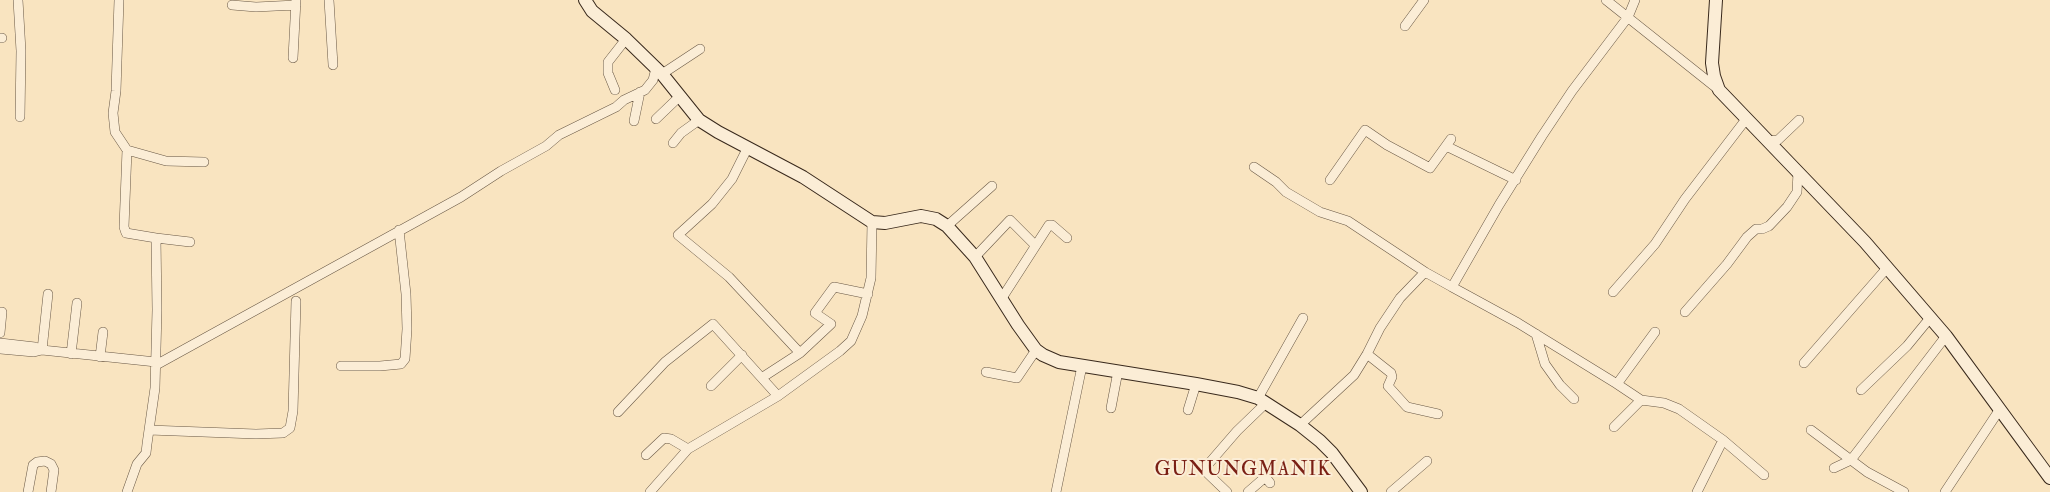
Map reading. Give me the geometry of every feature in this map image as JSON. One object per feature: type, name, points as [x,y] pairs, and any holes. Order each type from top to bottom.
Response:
[{"type":"street","points":[[18,0],[21,51],[20,117]]},
{"type":"street","points":[[119,0],[116,91],[113,113],[115,132],[127,150],[124,230],[126,233],[190,242]]},
{"type":"street","points":[[329,0],[333,65]]},
{"type":"street","points":[[585,0],[592,12],[626,39],[659,71],[699,120],[803,177],[872,222],[885,223],[921,216],[936,220],[947,226],[975,257],[1002,298],[1018,326],[1036,350],[1051,360],[1196,384],[1238,392],[1262,400],[1300,425],[1332,453],[1360,492]]},
{"type":"street","points":[[1405,26],[1424,0]]},
{"type":"street","points":[[1606,0],[1719,90],[1748,118],[1887,268],[1946,336],[2050,478]]},
{"type":"street","points":[[1452,287],[1516,180],[1572,91],[1628,17],[1635,0]]},
{"type":"street","points":[[1716,0],[1712,63],[1714,76],[1719,90]]},
{"type":"street","points":[[232,5],[256,7],[296,2],[293,58]]},
{"type":"street","points":[[615,90],[608,73],[608,62],[626,39]]},
{"type":"street","points":[[0,343],[35,347],[42,350],[71,354],[156,364],[461,197],[501,171],[546,146],[559,136],[607,113],[624,100],[645,90],[659,71],[700,49]]},
{"type":"street","points":[[634,121],[640,92]]},
{"type":"street","points":[[656,119],[680,96]]},
{"type":"street","points":[[1612,292],[1655,244],[1685,199],[1748,118]]},
{"type":"street","points":[[673,143],[681,133],[699,120]]},
{"type":"street","points":[[1768,141],[1778,140],[1799,120]]},
{"type":"street","points":[[1330,180],[1365,130],[1387,145],[1430,168],[1448,142],[1516,180]]},
{"type":"street","points":[[748,147],[732,179],[712,204],[678,235],[730,277],[800,352]]},
{"type":"street","points":[[127,150],[166,161],[204,162]]},
{"type":"street","points":[[1254,167],[1276,182],[1286,192],[1320,212],[1348,221],[1424,272],[1536,334],[1641,400],[1664,403],[1679,409],[1723,440],[1764,475]]},
{"type":"street","points":[[1684,312],[1727,264],[1747,237],[1756,229],[1762,229],[1769,226],[1787,207],[1797,192],[1798,172]]},
{"type":"street","points":[[947,226],[992,186]]},
{"type":"street","points":[[975,257],[1010,220],[1035,245]]},
{"type":"street","points":[[650,492],[688,449],[778,396],[840,352],[851,341],[862,316],[871,278],[872,222]]},
{"type":"street","points":[[1002,298],[1035,245],[1051,225],[1067,238]]},
{"type":"street","points":[[341,366],[380,366],[401,364],[404,359],[406,294],[399,230]]},
{"type":"street","points":[[127,492],[137,464],[146,453],[155,388],[157,310],[156,238]]},
{"type":"street","points":[[1804,363],[1887,268]]},
{"type":"street","points":[[1300,425],[1354,375],[1367,354],[1380,328],[1400,298],[1424,272]]},
{"type":"street","points":[[763,377],[800,352],[831,324],[815,313],[834,287],[868,294]]},
{"type":"street","points":[[42,350],[48,294]]},
{"type":"street","points":[[149,430],[256,434],[283,433],[290,428],[293,411],[296,301]]},
{"type":"street","points":[[71,354],[77,303]]},
{"type":"street","points":[[0,312],[2,312],[0,333]]},
{"type":"street","points":[[1227,492],[1205,471],[1205,468],[1262,400],[1303,318]]},
{"type":"street","points":[[1861,390],[1907,346],[1930,318]]},
{"type":"street","points":[[618,412],[665,362],[713,324],[763,377],[778,396]]},
{"type":"street","points":[[100,357],[103,332]]},
{"type":"street","points":[[1617,384],[1655,332]]},
{"type":"street","points":[[1536,334],[1545,364],[1560,385],[1574,399]]},
{"type":"street","points":[[1834,468],[1851,460],[1946,336]]},
{"type":"street","points":[[0,349],[34,352],[42,350]]},
{"type":"street","points":[[986,372],[1017,378],[1036,350]]},
{"type":"street","points":[[1367,354],[1391,373],[1392,377],[1388,386],[1407,407],[1438,414]]},
{"type":"street","points":[[711,386],[742,355]]},
{"type":"street","points":[[1056,492],[1082,366]]},
{"type":"street","points":[[1111,408],[1118,371]]},
{"type":"street","points":[[1188,410],[1196,384]]},
{"type":"street","points":[[1614,427],[1641,400]]},
{"type":"street","points":[[1945,492],[2000,409]]},
{"type":"street","points":[[1811,430],[1867,472],[1904,492]]},
{"type":"street","points":[[646,455],[664,438],[671,439],[688,449]]},
{"type":"street","points":[[1697,492],[1723,440]]},
{"type":"street","points":[[1391,492],[1427,460]]},
{"type":"street","points":[[28,492],[33,466],[37,462],[45,461],[51,464],[54,470],[51,492]]},
{"type":"street","points":[[1248,492],[1263,478],[1267,479],[1270,484]]},
{"type":"district","name":"GUNUNGMANIK","points":[[1243,471]]}]
